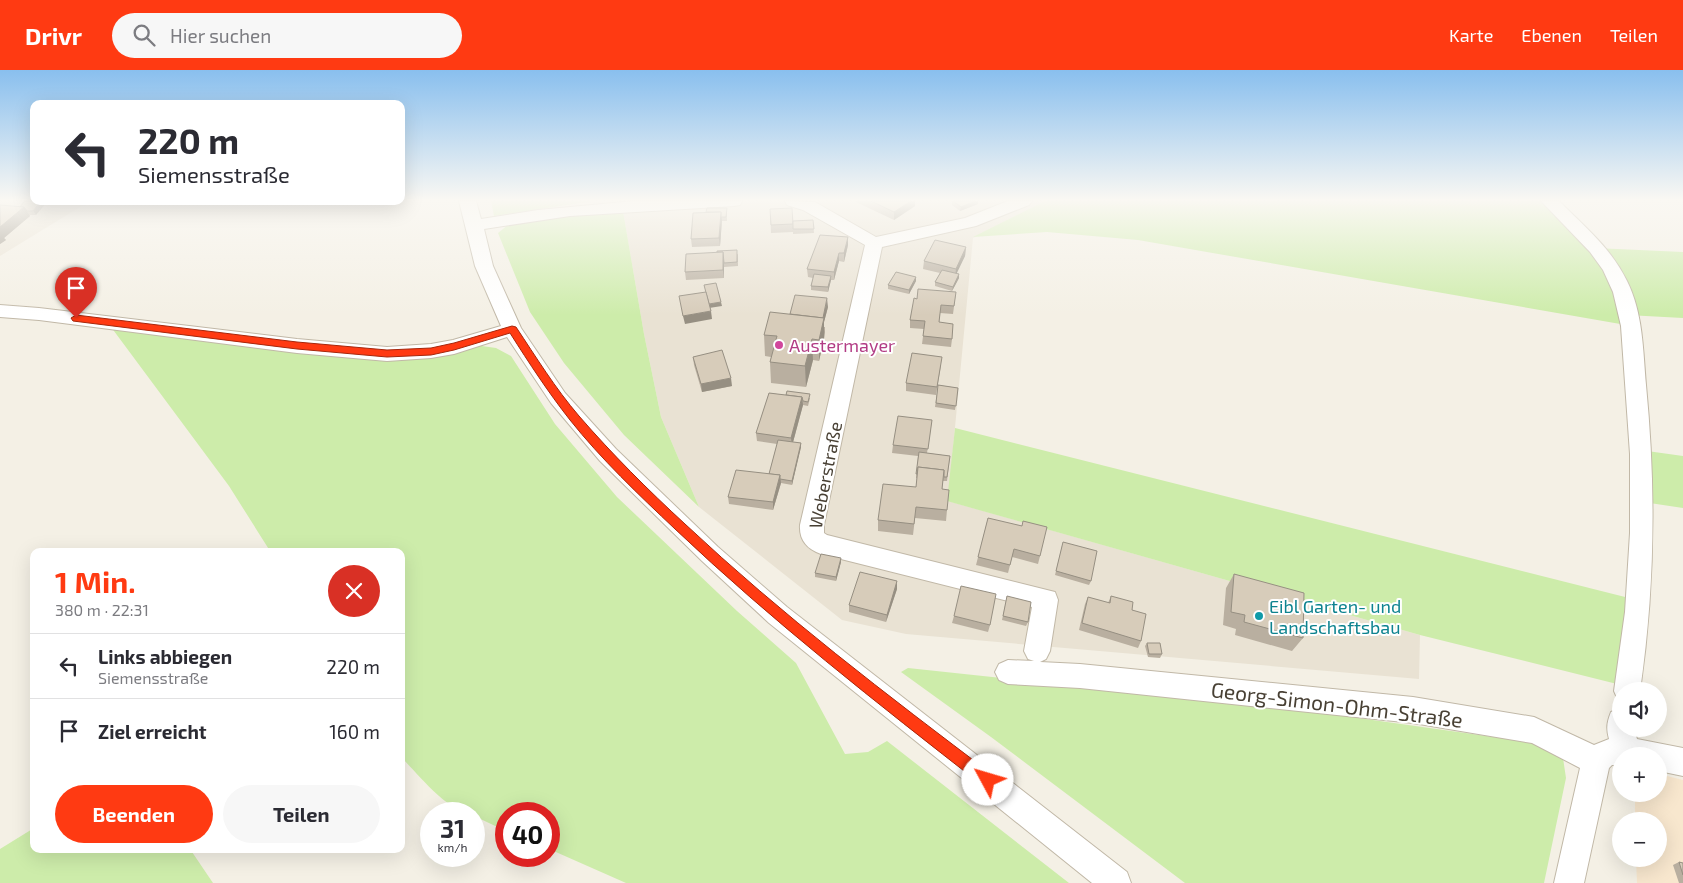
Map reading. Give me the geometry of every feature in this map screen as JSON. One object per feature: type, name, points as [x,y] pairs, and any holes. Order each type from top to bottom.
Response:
[{"type":"street","points":[[477,239],[484,266],[512,329],[544,379],[575,419],[641,490],[778,615],[1116,883]]},
{"type":"street","points":[[867,239],[874,243],[893,239]]},
{"type":"street","points":[[1584,239],[1610,266],[1622,289],[1629,316],[1638,412],[1643,503],[1640,606],[1628,682]]},
{"type":"street","name":"Weberstraße","points":[[874,243],[812,526],[814,539],[822,544],[1046,600],[1037,651]]},
{"type":"street","points":[[0,311],[39,314],[297,346],[387,354],[431,351],[454,347],[512,329]]},
{"type":"street","name":"Georg-Simon-Ohm-Straße","points":[[1008,672],[1080,676],[1405,709],[1534,730],[1596,761]]},
{"type":"street","points":[[1569,883],[1596,761],[1601,755],[1612,750]]},
{"type":"street","points":[[1667,759],[1683,762]]},
{"type":"shaded area","points":[[0,239],[28,239],[0,256]]},
{"type":"shaded area","points":[[628,239],[973,239],[948,501],[1420,635],[1419,679],[906,634],[842,620],[699,507],[661,417]]},
{"type":"shaded area","points":[[1667,776],[1683,780],[1683,883],[1637,883],[1636,867],[1667,867],[1667,812],[1635,812],[1635,802],[1667,802]]},
{"type":"green space","points":[[500,239],[628,239],[661,417],[699,507],[624,435],[564,363],[530,312]]},
{"type":"green space","points":[[1126,239],[1582,239],[1595,252],[1609,272],[1626,325]]},
{"type":"green space","points":[[1595,248],[1683,252],[1683,318],[1627,315]]},
{"type":"green space","points":[[111,327],[295,349],[475,345],[496,348],[511,356],[555,424],[617,497],[737,611],[796,663],[845,754],[868,752],[887,741],[1069,883],[626,883],[560,854],[560,802],[495,802],[495,826],[485,821],[485,802],[447,802],[434,792],[405,761],[405,548],[268,548],[229,486]]},
{"type":"green space","points":[[955,428],[1633,599],[1621,682],[1612,683],[1420,635],[947,501]]},
{"type":"green space","points":[[1640,450],[1683,456],[1683,508],[1643,502]]},
{"type":"green space","points":[[908,668],[1294,709],[1537,743],[1563,758],[1566,778],[1544,883],[1185,883],[901,672]]},
{"type":"green space","points":[[30,830],[30,853],[193,853],[213,883],[0,883],[0,849]]},
{"type":"building","points":[[818,239],[848,239],[844,253],[839,253],[834,272],[807,269]]},
{"type":"building","points":[[935,240],[966,247],[956,269],[924,261]]},
{"type":"building","points":[[737,250],[737,262],[724,263],[723,252],[717,252],[717,251]]},
{"type":"building","points":[[723,252],[723,270],[685,272],[686,254]]},
{"type":"building","points":[[942,270],[959,274],[953,287],[935,282]]},
{"type":"building","points":[[896,272],[916,277],[909,290],[888,285]]},
{"type":"building","points":[[814,274],[831,276],[828,287],[811,286]]},
{"type":"building","points":[[716,283],[721,302],[709,304],[704,285]]},
{"type":"building","points":[[918,289],[956,292],[954,306],[941,305],[939,322],[953,324],[952,339],[923,336],[925,321],[910,320],[914,298],[917,299]]},
{"type":"building","points":[[706,292],[711,311],[683,316],[679,296]]},
{"type":"building","points":[[795,295],[827,298],[823,318],[790,314]]},
{"type":"building","points":[[770,312],[824,318],[819,340],[812,339],[805,366],[770,362],[777,336],[764,335]]},
{"type":"building","points":[[722,350],[731,378],[701,384],[693,357]]},
{"type":"building","points":[[912,353],[942,357],[937,387],[906,383]]},
{"type":"building","points":[[938,385],[958,388],[956,406],[936,403]]},
{"type":"building","points":[[787,391],[810,394],[808,402],[803,401],[802,397],[786,395]]},
{"type":"building","points":[[769,393],[802,397],[791,438],[756,433]]},
{"type":"building","points":[[898,416],[932,420],[928,449],[893,445]]},
{"type":"building","points":[[778,440],[801,443],[792,481],[780,479],[780,475],[769,474]]},
{"type":"building","points":[[919,452],[950,456],[947,477],[944,477],[944,470],[918,467],[916,474]]},
{"type":"building","points":[[918,467],[944,470],[942,489],[949,490],[947,510],[916,507],[914,524],[878,520],[883,484],[916,487]]},
{"type":"building","points":[[736,470],[780,475],[773,502],[728,497]]},
{"type":"building","points":[[988,518],[1022,526],[1023,521],[1047,527],[1040,556],[1014,549],[1010,565],[978,557]]},
{"type":"building","points":[[1063,542],[1097,551],[1091,581],[1056,571]]},
{"type":"building","points":[[821,554],[841,558],[836,577],[815,573]]},
{"type":"building","points":[[860,572],[897,581],[887,615],[849,605]]},
{"type":"building","points":[[1234,574],[1304,593],[1303,638],[1244,622],[1245,615],[1231,612]]},
{"type":"building","points":[[961,586],[996,594],[990,625],[954,616]]},
{"type":"building","points":[[1007,596],[1031,602],[1028,622],[1003,616]]},
{"type":"building","points":[[1111,596],[1133,602],[1132,610],[1146,614],[1141,641],[1082,623],[1088,597],[1110,603]]},
{"type":"building","points":[[1147,643],[1160,643],[1162,654],[1149,654]]},
{"type":"building","points":[[1679,862],[1683,863],[1683,875]]},
{"type":"place","name":"Austermayer","points":[[779,345]]},
{"type":"place","name":"Eibl Garten- und Landschaftsbau","points":[[1259,616]]},
{"type":"route","points":[[76,318],[297,346],[387,354],[409,354],[454,347],[512,329],[558,398],[641,490],[778,615],[858,680],[988,780]]}]
